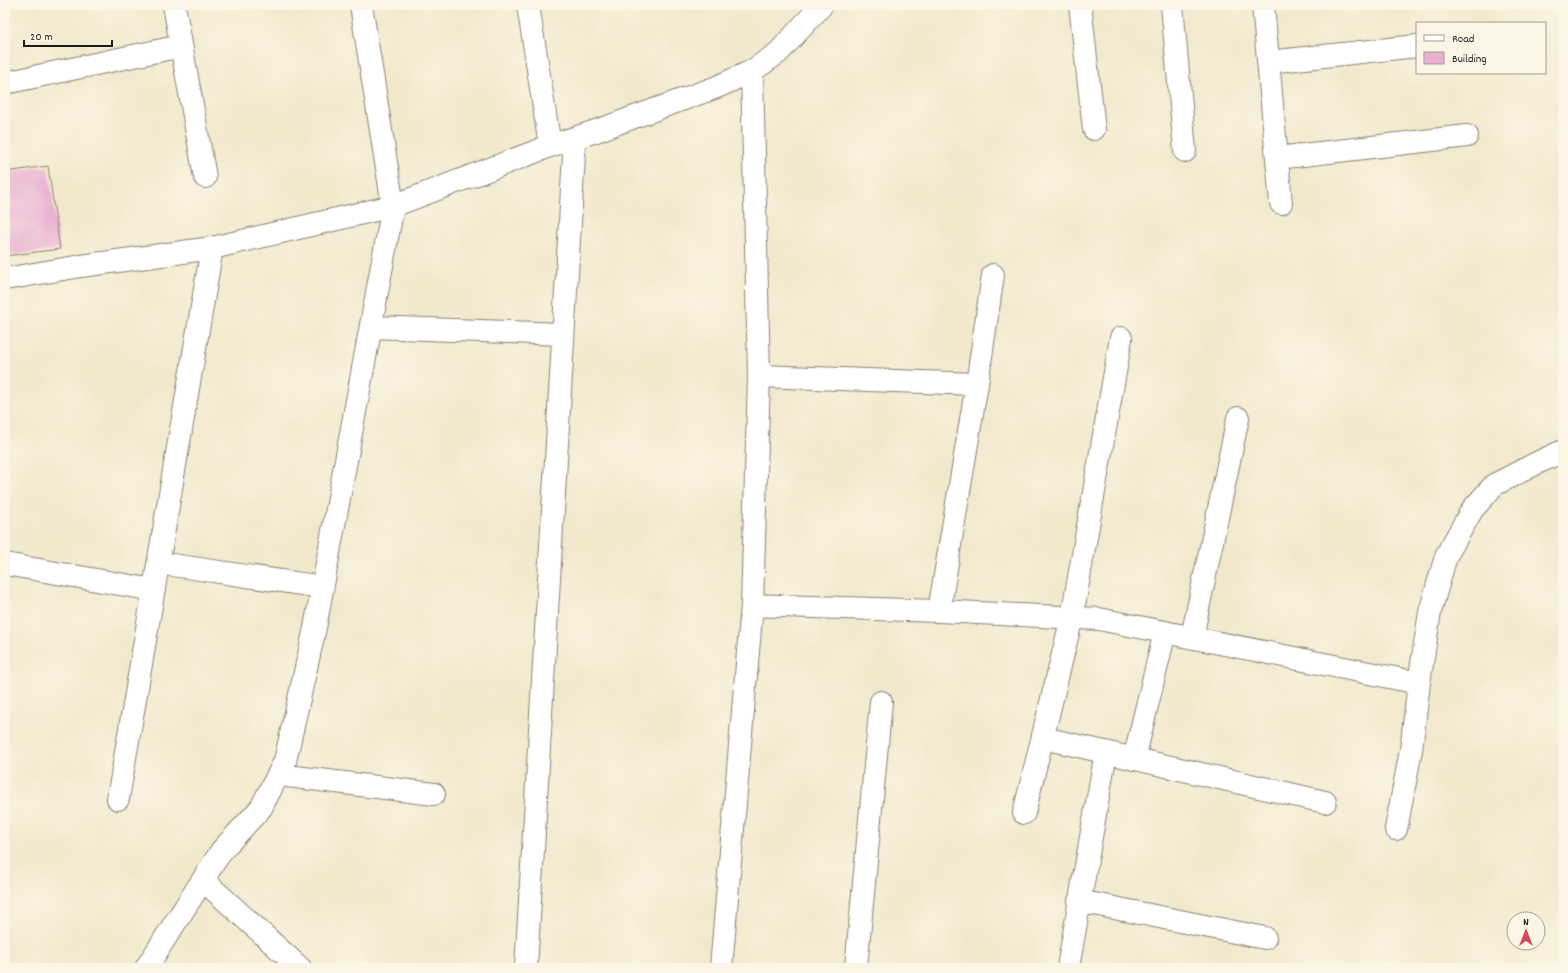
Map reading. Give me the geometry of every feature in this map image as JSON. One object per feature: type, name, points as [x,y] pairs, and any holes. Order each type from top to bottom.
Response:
[{"type":"street","points":[[174,5],[205,177]]},
{"type":"street","points":[[146,968],[222,850],[261,808],[286,761],[315,628],[393,206],[361,5]]},
{"type":"street","points":[[528,5],[550,146]]},
{"type":"street","points":[[5,279],[81,266],[212,248],[393,206],[550,146],[717,87],[752,72],[778,53],[822,5]]},
{"type":"street","points":[[1080,5],[1094,129]]},
{"type":"street","points":[[1172,5],[1185,151]]},
{"type":"street","points":[[1264,5],[1281,203]]},
{"type":"street","points":[[5,83],[181,46]]},
{"type":"street","points":[[1268,62],[1416,46]]},
{"type":"street","points":[[722,968],[752,605],[759,376],[752,72]]},
{"type":"street","points":[[1277,158],[1467,136]]},
{"type":"street","points":[[526,968],[575,138]]},
{"type":"street","points":[[118,799],[212,248]]},
{"type":"street","points":[[939,611],[977,384],[993,275]]},
{"type":"street","points":[[371,327],[563,334]]},
{"type":"street","points":[[1024,814],[1072,617],[1122,338]]},
{"type":"street","points":[[759,376],[977,384]]},
{"type":"street","points":[[1192,637],[1238,418]]},
{"type":"street","points":[[1396,829],[1411,750],[1419,683],[1430,612],[1446,556],[1472,510],[1494,485],[1563,451]]},
{"type":"street","points":[[158,563],[322,587]]},
{"type":"street","points":[[5,564],[154,590]]},
{"type":"street","points":[[752,605],[939,611],[1099,619],[1419,683]]},
{"type":"street","points":[[1134,759],[1164,632]]},
{"type":"street","points":[[856,968],[881,702]]},
{"type":"street","points":[[1043,738],[1325,802]]},
{"type":"street","points":[[1068,968],[1106,752]]},
{"type":"street","points":[[279,775],[434,794]]},
{"type":"street","points":[[203,880],[300,968]]},
{"type":"street","points":[[1079,901],[1265,938]]},
{"type":"building","points":[[48,166],[60,249],[5,256],[5,172]]}]
